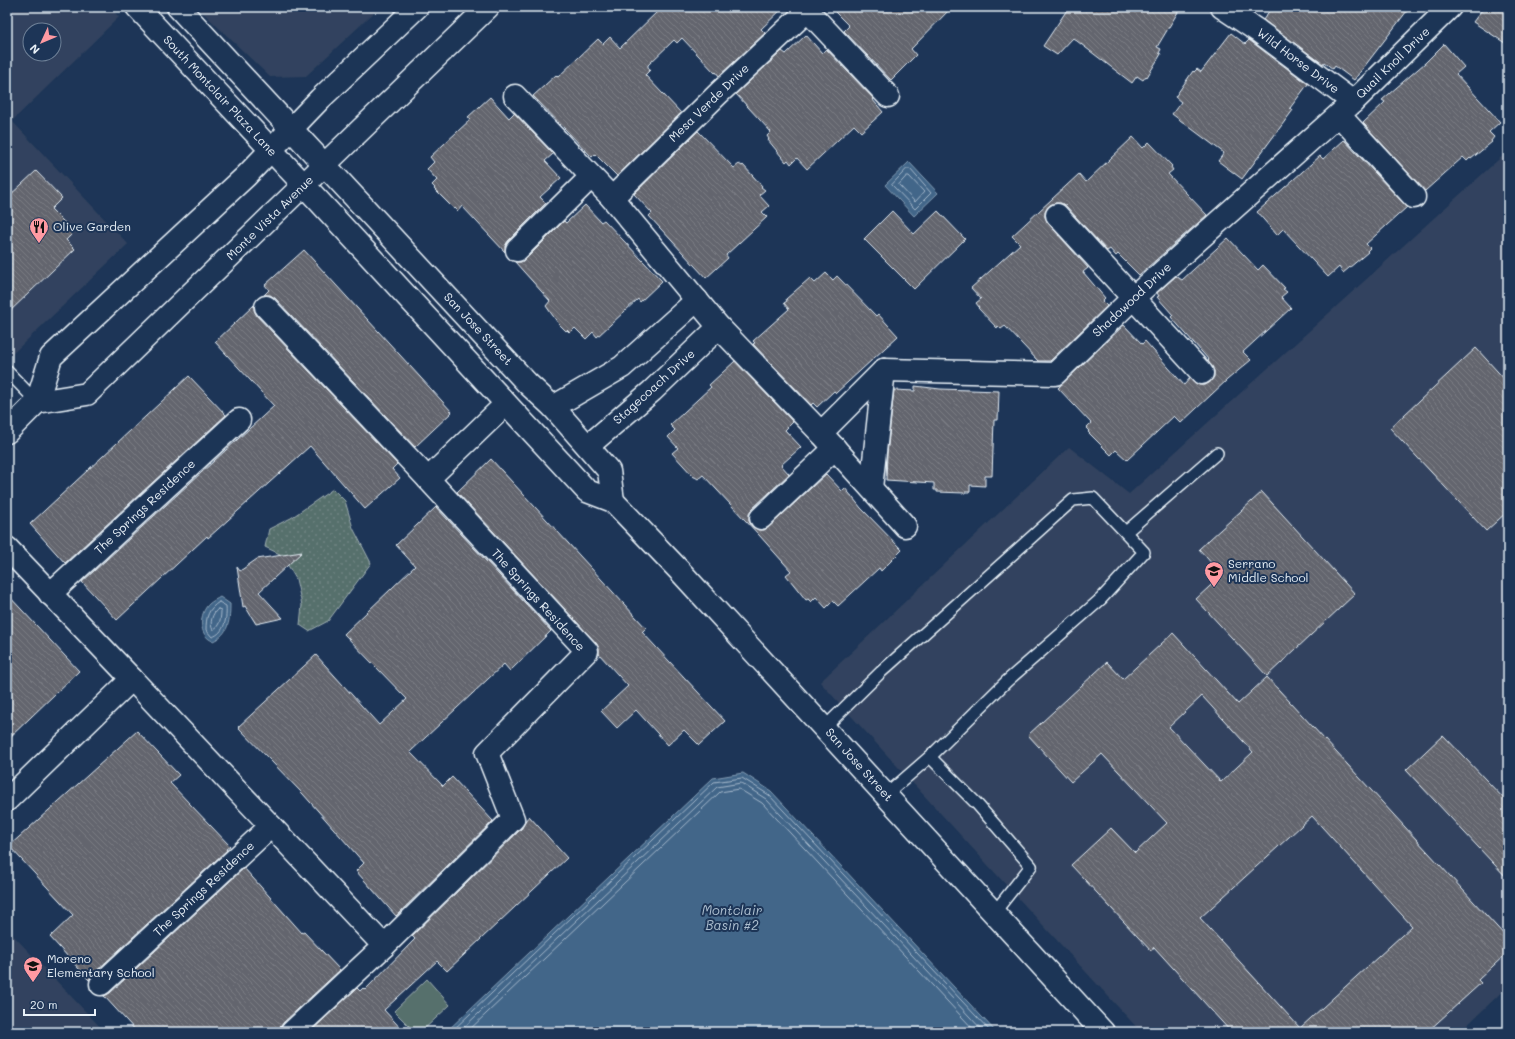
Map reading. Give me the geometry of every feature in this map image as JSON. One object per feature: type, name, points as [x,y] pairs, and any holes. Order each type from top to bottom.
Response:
[{"type":"street","name":"South Montclair Plaza Lane","points":[[137,7],[304,185]]},
{"type":"street","points":[[178,7],[326,164]]},
{"type":"street","points":[[7,432],[37,402],[51,357],[246,176],[320,99],[417,7]]},
{"type":"street","name":"Monte Vista Avenue","points":[[37,402],[87,394],[488,7]]},
{"type":"street","name":"Wild Horse Drive","points":[[1222,7],[1258,31],[1346,109]]},
{"type":"street","name":"Quail Knoll Drive","points":[[1346,109],[1450,7]]},
{"type":"street","points":[[806,9],[888,96]]},
{"type":"street","name":"Mesa Verde Drive","points":[[612,198],[806,9]]},
{"type":"street","points":[[515,96],[612,198],[719,327],[828,441],[905,526]]},
{"type":"street","points":[[1346,109],[1414,197]]},
{"type":"street","name":"Shadowood Drive","points":[[884,370],[1055,374],[1134,297],[1346,109]]},
{"type":"street","name":"San Jose Street","points":[[326,164],[588,446],[609,471],[613,501]]},
{"type":"street","points":[[517,250],[591,177]]},
{"type":"street","name":"San Jose Street","points":[[304,185],[587,491],[613,501],[678,569],[1103,1032]]},
{"type":"street","points":[[1058,215],[1202,373]]},
{"type":"street","points":[[553,407],[622,367],[697,300]]},
{"type":"street","name":"The Springs Residence","points":[[266,307],[588,651],[487,753],[513,820],[384,946]]},
{"type":"street","name":"Stagecoach Drive","points":[[588,446],[652,391],[719,327]]},
{"type":"street","points":[[761,518],[828,441],[884,370]]},
{"type":"street","points":[[871,488],[884,370]]},
{"type":"street","points":[[428,479],[506,404]]},
{"type":"street","name":"The Springs Residence","points":[[50,594],[239,420]]},
{"type":"street","points":[[7,548],[384,946],[292,1032]]},
{"type":"street","points":[[7,800],[132,679]]},
{"type":"street","name":"The Springs Residence","points":[[101,984],[271,826]]},
{"type":"lane","points":[[7,371],[37,402]]},
{"type":"lane","points":[[1126,532],[1217,453]]},
{"type":"lane","points":[[824,728],[887,667],[1073,500],[1094,498],[1126,532],[1144,552],[1101,599],[1007,681],[930,757],[886,795]]},
{"type":"lane","points":[[930,757],[977,804],[1031,866],[994,914]]},
{"type":"shaded area","points":[[7,7],[110,7],[119,17],[12,121],[128,244],[7,359]]},
{"type":"shaded area","points":[[197,7],[380,7],[306,76],[270,77]]},
{"type":"shaded area","name":"Serrano Middle School","points":[[1508,151],[1508,986],[1460,1032],[1141,1032],[820,682],[1069,447],[1129,494]]},
{"type":"shaded area","name":"Moreno Elementary School","points":[[10,932],[105,1032],[7,1032],[7,935]]},
{"type":"green space","points":[[333,489],[345,501],[353,528],[371,563],[328,621],[309,631],[300,625],[302,605],[296,579],[282,555],[265,547],[269,529],[291,518]]},
{"type":"green space","points":[[427,979],[450,1005],[421,1032],[415,1032],[394,1011]]},
{"type":"water","points":[[909,162],[938,193],[914,216],[885,185]]},
{"type":"water","points":[[220,597],[230,604],[230,616],[228,626],[222,635],[213,641],[205,634],[202,618],[203,613],[209,604]]},
{"type":"water","name":"Montclair Basin #2","points":[[743,773],[771,791],[996,1032],[446,1032],[713,778]]},
{"type":"building","points":[[662,7],[784,7],[761,29],[765,33],[719,76],[682,38],[677,43],[674,40],[648,65],[650,70],[645,75],[681,113],[617,176],[595,154],[592,157],[533,96],[556,75],[558,77],[598,39],[603,44],[610,37],[620,48]]},
{"type":"building","points":[[830,7],[952,7],[911,49],[916,55],[891,80],[844,31],[849,26]]},
{"type":"building","points":[[1069,7],[1181,7],[1157,47],[1161,49],[1159,53],[1161,54],[1147,77],[1146,76],[1143,80],[1137,76],[1132,83],[1073,38],[1057,55],[1043,46]]},
{"type":"building","points":[[1272,7],[1410,7],[1354,80],[1335,66],[1333,69],[1324,62],[1323,64],[1263,20]]},
{"type":"building","points":[[1484,7],[1508,7],[1508,45],[1473,22]]},
{"type":"building","points":[[1231,33],[1245,44],[1249,40],[1308,84],[1290,108],[1293,110],[1242,179],[1218,161],[1224,153],[1172,114],[1181,102],[1175,97],[1193,71],[1194,72],[1197,69],[1201,72]]},
{"type":"building","points":[[806,35],[822,53],[826,49],[873,98],[872,99],[883,112],[861,132],[854,125],[807,169],[797,158],[791,164],[788,160],[786,162],[768,140],[769,139],[767,136],[771,132],[736,94],[782,51],[786,54]]},
{"type":"building","points":[[1444,44],[1464,67],[1456,74],[1500,122],[1489,132],[1494,137],[1491,141],[1492,142],[1471,159],[1470,158],[1467,161],[1463,157],[1425,191],[1363,123],[1385,102],[1382,100],[1425,63]]},
{"type":"building","points":[[490,97],[509,118],[514,113],[553,154],[545,161],[561,178],[540,197],[546,203],[508,241],[505,246],[505,252],[462,206],[458,211],[455,208],[454,209],[434,189],[435,188],[432,185],[437,180],[427,169],[434,162],[430,157],[471,119],[468,117]]},
{"type":"building","points":[[698,131],[734,168],[739,164],[742,166],[743,165],[765,190],[759,195],[769,206],[762,212],[767,217],[726,255],[728,258],[706,278],[649,216],[652,213],[634,194]]},
{"type":"building","points":[[1133,137],[1143,148],[1149,142],[1172,166],[1171,167],[1173,170],[1168,174],[1207,215],[1139,275],[1118,254],[1116,256],[1110,249],[1107,251],[1066,206],[1061,203],[1055,203],[1049,206],[1045,212],[1045,217],[1048,223],[1088,268],[1083,272],[1105,298],[1102,301],[1107,306],[1050,361],[1038,361],[1005,326],[1001,329],[998,326],[997,328],[978,308],[979,307],[976,303],[981,299],[971,288],[1020,244],[1012,236],[1079,174],[1086,182]]},
{"type":"building","points":[[1344,140],[1407,207],[1366,244],[1370,248],[1367,251],[1368,252],[1343,273],[1339,267],[1328,277],[1283,229],[1277,235],[1257,212],[1320,156],[1323,159]]},
{"type":"building","name":"Olive Garden","points":[[36,171],[62,198],[51,209],[74,232],[66,240],[75,249],[7,314],[7,198]]},
{"type":"building","points":[[585,205],[601,222],[604,220],[662,281],[640,302],[638,299],[597,337],[593,332],[586,339],[575,328],[570,333],[558,323],[546,306],[550,301],[515,262],[521,262],[526,259],[564,221],[566,223]]},
{"type":"building","points":[[892,211],[914,234],[938,211],[965,239],[914,289],[864,239]]},
{"type":"building","points":[[1228,238],[1258,270],[1263,265],[1285,288],[1283,289],[1287,292],[1281,297],[1291,308],[1243,352],[1251,360],[1181,423],[1174,416],[1127,460],[1116,450],[1111,455],[1088,432],[1089,431],[1086,428],[1091,423],[1058,388],[1124,325],[1142,344],[1145,341],[1184,385],[1190,378],[1199,385],[1204,385],[1210,382],[1214,377],[1214,371],[1208,361],[1209,360],[1171,317],[1173,315],[1157,297],[1159,296],[1157,293],[1176,276],[1182,280]]},
{"type":"building","points":[[304,250],[452,412],[415,447],[275,298],[270,295],[264,295],[269,290],[265,285]]},
{"type":"building","points":[[826,273],[833,280],[837,276],[876,316],[878,314],[898,336],[836,393],[834,391],[817,407],[813,403],[811,405],[753,344],[755,343],[753,341],[789,309],[784,303],[787,301],[786,299],[810,278],[815,283]]},
{"type":"building","points":[[254,305],[254,310],[257,316],[397,464],[392,469],[400,478],[365,509],[310,446],[208,538],[207,536],[117,620],[82,582],[274,406],[215,342]]},
{"type":"building","points":[[1476,348],[1508,383],[1508,511],[1486,531],[1390,428]]},
{"type":"building","points":[[735,361],[793,422],[785,430],[801,447],[781,465],[789,474],[752,509],[749,514],[749,521],[752,526],[758,530],[764,530],[769,527],[826,474],[842,491],[845,488],[861,508],[902,550],[881,571],[879,568],[838,606],[833,601],[826,608],[816,597],[811,602],[808,599],[806,600],[786,575],[791,571],[759,535],[703,475],[698,479],[694,477],[672,453],[678,448],[668,437],[675,430],[670,425],[711,387],[709,385]]},
{"type":"building","points":[[189,376],[226,415],[65,563],[30,524]]},
{"type":"building","points":[[915,386],[940,389],[999,391],[998,420],[994,420],[992,476],[985,476],[985,486],[970,485],[970,492],[965,493],[937,492],[937,490],[934,490],[934,483],[886,480],[887,454],[894,390],[915,391]]},
{"type":"building","points":[[491,459],[646,628],[642,632],[725,721],[699,745],[684,730],[668,745],[636,710],[617,728],[601,711],[628,686],[599,654],[599,648],[596,643],[457,492]]},
{"type":"building","points":[[1262,492],[1355,594],[1267,676],[1196,599],[1222,575],[1199,549]]},
{"type":"building","points":[[436,507],[551,631],[510,671],[504,664],[410,752],[443,786],[452,777],[493,821],[396,916],[356,871],[364,863],[303,794],[238,727],[316,655],[379,725],[407,699],[344,634],[415,566],[396,545]]},
{"type":"building","points":[[302,552],[259,592],[283,618],[256,624],[245,606],[243,607],[237,567],[240,571],[257,559]]},
{"type":"building","points":[[7,594],[79,671],[7,740]]},
{"type":"building","points":[[1173,633],[1238,704],[1267,677],[1508,939],[1508,952],[1478,980],[1481,983],[1427,1032],[1231,1032],[1154,947],[1151,951],[1071,865],[1111,828],[1135,853],[1167,823],[1102,754],[1071,782],[1028,735],[1107,662],[1123,679]],"holes":[[[1202,696],[1253,752],[1221,782],[1169,727]],[[1312,816],[1412,926],[1300,1028],[1200,918]]]},
{"type":"building","points":[[137,731],[179,775],[170,783],[230,846],[92,975],[89,980],[50,937],[73,915],[9,846]]},
{"type":"building","points":[[1443,735],[1508,803],[1508,879],[1406,770]]},
{"type":"building","points":[[529,816],[567,858],[447,971],[437,961],[384,1010],[404,1032],[310,1032],[357,988],[360,991],[363,988],[365,990],[415,939],[412,936],[522,828]]},
{"type":"building","points":[[244,868],[302,933],[304,932],[340,970],[283,1023],[280,1028],[280,1032],[137,1032],[104,996],[110,993]]},
{"type":"place","name":"Olive Garden","points":[[39,244]]},
{"type":"place","name":"Serrano Middle School","points":[[1214,588]]},
{"type":"place","name":"Moreno Elementary School","points":[[33,983]]}]
